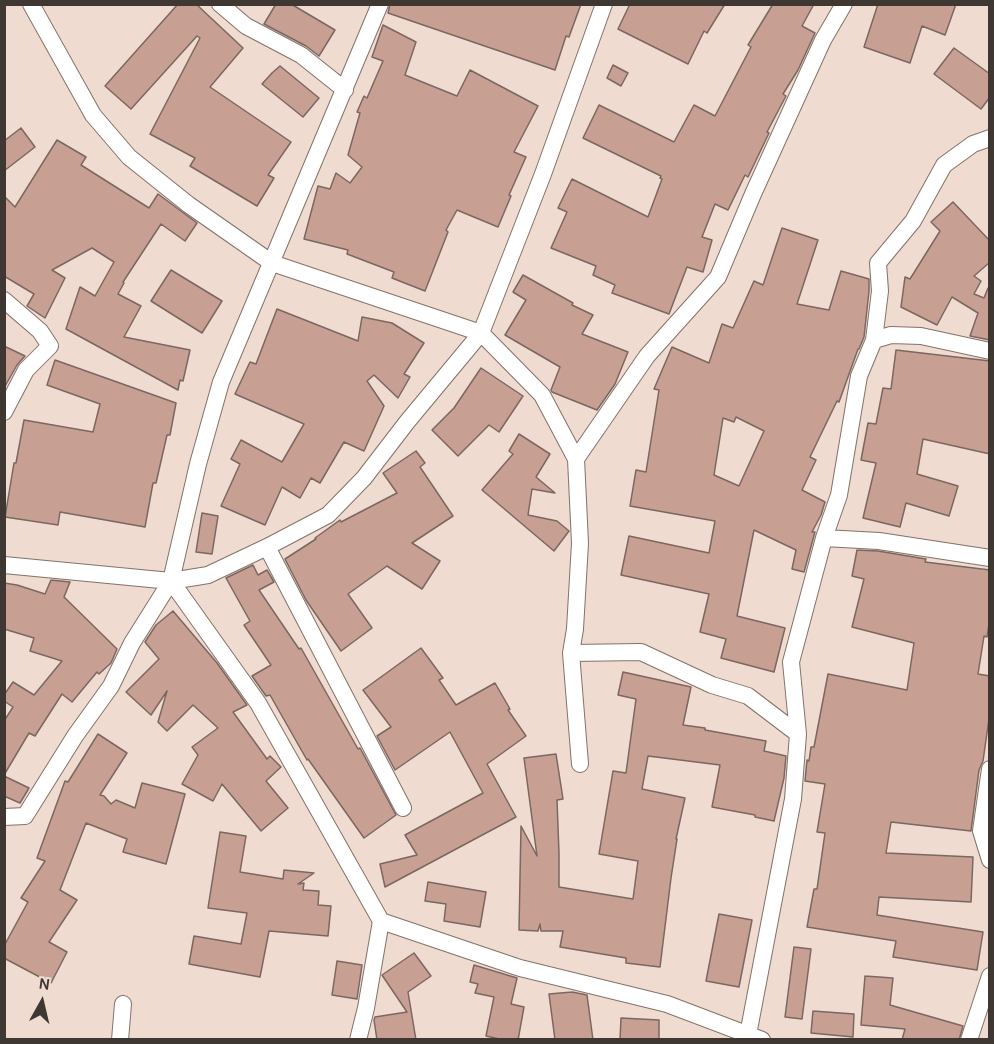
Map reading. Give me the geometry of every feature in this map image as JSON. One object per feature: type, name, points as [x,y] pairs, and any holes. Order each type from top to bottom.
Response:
[{"type":"street","points":[[31,4],[93,115],[129,157],[189,205],[272,263],[481,333],[542,395],[576,459],[580,543],[575,629],[571,653],[580,764]]},
{"type":"street","points":[[220,4],[246,26],[301,56],[345,90]]},
{"type":"street","points":[[4,817],[26,816],[75,736],[111,686],[132,643],[171,581],[198,464],[221,382],[380,4]]},
{"type":"street","points":[[4,565],[171,581],[208,575],[328,515],[364,478],[481,333],[543,174],[604,4]]},
{"type":"street","points":[[576,459],[647,356],[718,277],[823,40],[844,4]]},
{"type":"street","points":[[381,921],[520,968],[667,1004],[752,1038],[793,799],[798,734],[792,662],[824,538],[839,495],[859,376],[874,340],[880,291],[878,263],[913,221],[944,165],[974,144],[990,138]]},
{"type":"street","points":[[4,300],[40,331],[50,346],[26,370],[4,412]]},
{"type":"street","points":[[874,340],[891,335],[921,336],[990,351]]},
{"type":"street","points":[[824,538],[879,541],[990,558]]},
{"type":"street","points":[[267,547],[403,807]]},
{"type":"street","points":[[171,581],[258,703],[381,921],[358,1040]]},
{"type":"street","points":[[571,653],[641,652],[712,685],[748,696],[798,734]]},
{"type":"street","points":[[990,769],[981,831],[990,860]]},
{"type":"street","points":[[969,1040],[990,976]]},
{"type":"street","points":[[120,1040],[123,1004]]},
{"type":"building","points":[[178,4],[196,4],[243,48],[210,87],[291,142],[268,175],[274,178],[257,206],[190,166],[195,158],[150,134],[200,38],[197,36],[131,109],[105,86]]},
{"type":"building","points":[[276,4],[291,4],[335,30],[319,56],[306,46],[264,24]]},
{"type":"building","points":[[390,4],[581,4],[569,37],[566,36],[555,70],[388,13]]},
{"type":"building","points":[[630,4],[725,4],[707,33],[704,31],[688,64],[618,29]]},
{"type":"building","points":[[773,4],[814,4],[802,26],[815,33],[798,70],[783,94],[786,96],[767,132],[769,133],[748,177],[745,175],[728,210],[715,204],[702,237],[712,240],[703,272],[687,267],[669,314],[612,293],[615,285],[593,275],[596,266],[551,248],[567,212],[558,208],[572,179],[648,217],[662,179],[661,176],[583,138],[599,105],[674,142],[694,105],[715,116],[751,47],[748,45]]},
{"type":"building","points":[[878,4],[956,4],[945,35],[922,26],[910,63],[864,47]]},
{"type":"building","points":[[383,25],[416,42],[405,75],[457,96],[470,70],[538,106],[514,152],[526,157],[498,227],[457,210],[446,230],[448,232],[425,291],[392,278],[394,272],[347,254],[348,250],[304,239],[318,186],[330,189],[336,173],[350,183],[362,167],[348,155],[360,113],[357,112],[364,96],[367,98],[383,61],[372,57]]},
{"type":"building","points":[[954,48],[990,74],[990,97],[981,109],[934,74]]},
{"type":"building","points":[[613,65],[628,73],[621,86],[607,78]]},
{"type":"building","points":[[280,66],[319,98],[303,117],[262,84]]},
{"type":"building","points":[[21,128],[35,147],[4,171],[4,141]]},
{"type":"building","points":[[57,140],[86,157],[81,165],[149,208],[158,194],[197,223],[185,241],[161,224],[123,282],[118,294],[141,306],[124,337],[190,350],[183,381],[180,380],[178,390],[66,329],[80,287],[95,296],[114,262],[92,248],[52,270],[65,278],[45,318],[27,306],[34,294],[4,276],[4,196],[15,207]]},
{"type":"building","points":[[953,202],[990,241],[990,262],[974,276],[981,281],[974,294],[984,298],[990,288],[990,340],[970,336],[978,313],[952,297],[937,325],[901,307],[905,277],[910,279],[940,231],[931,222]]},
{"type":"building","points":[[782,228],[818,240],[797,304],[829,310],[841,271],[869,279],[864,337],[839,402],[837,401],[810,457],[816,460],[802,490],[825,502],[812,532],[815,532],[804,572],[792,569],[796,550],[754,530],[737,616],[785,628],[774,672],[721,658],[726,639],[700,632],[709,594],[621,575],[629,536],[709,553],[715,521],[630,506],[636,470],[646,472],[659,390],[654,389],[672,347],[709,363],[722,324],[733,328],[754,281],[763,285]],"holes":[[[736,417],[764,431],[739,486],[714,475],[723,418],[734,422]]]},
{"type":"building","points":[[171,270],[222,301],[202,333],[151,301]]},
{"type":"building","points":[[523,275],[593,315],[582,334],[628,352],[615,384],[597,410],[552,392],[560,367],[505,335],[526,300],[513,292]]},
{"type":"building","points":[[277,309],[358,341],[362,317],[392,323],[424,343],[404,374],[410,377],[398,398],[374,375],[367,381],[384,406],[364,451],[344,442],[320,483],[311,478],[300,498],[282,487],[265,525],[221,506],[240,464],[231,459],[241,440],[282,462],[304,424],[235,394],[250,362],[256,364]]},
{"type":"building","points":[[4,346],[25,356],[4,388]]},
{"type":"building","points":[[896,350],[990,361],[990,454],[923,439],[917,474],[958,486],[949,516],[906,503],[900,527],[863,518],[876,463],[861,460],[868,423],[876,424],[883,388],[891,389]]},
{"type":"building","points":[[55,360],[176,403],[170,435],[167,435],[156,483],[153,483],[145,527],[60,512],[58,525],[5,517],[24,420],[93,432],[100,404],[47,385]]},
{"type":"building","points":[[481,368],[523,396],[499,432],[489,425],[458,456],[432,430],[454,408]]},
{"type":"building","points":[[519,434],[550,454],[536,477],[555,493],[532,489],[528,515],[557,521],[569,531],[554,551],[482,490],[513,454],[509,451]]},
{"type":"building","points":[[416,451],[425,463],[420,467],[453,516],[412,543],[440,561],[422,589],[387,566],[348,594],[372,628],[341,651],[306,600],[285,559],[340,520],[341,522],[397,493],[383,473]]},
{"type":"building","points":[[202,513],[218,516],[212,554],[196,552]]},
{"type":"building","points":[[857,550],[878,551],[926,559],[925,562],[990,570],[990,617],[987,637],[984,636],[978,674],[990,676],[990,712],[971,831],[891,822],[886,853],[973,857],[971,902],[879,897],[877,915],[983,932],[977,970],[893,957],[896,941],[807,927],[814,889],[817,889],[825,833],[817,832],[825,784],[805,781],[807,760],[809,761],[811,747],[814,747],[828,674],[907,690],[914,643],[852,627],[864,579],[852,576]]},
{"type":"building","points":[[253,565],[258,575],[267,570],[274,582],[259,590],[299,649],[301,648],[358,749],[360,748],[396,815],[364,838],[307,760],[270,695],[266,696],[252,676],[271,665],[244,625],[250,621],[226,578]]},
{"type":"building","points":[[51,580],[70,582],[64,597],[117,649],[111,663],[99,674],[97,672],[72,702],[62,694],[35,736],[29,733],[4,775],[4,721],[13,707],[4,701],[4,695],[13,682],[34,695],[62,661],[30,651],[34,638],[4,629],[4,583],[45,594]]},
{"type":"building","points":[[173,611],[217,663],[247,705],[233,712],[267,759],[270,756],[281,767],[266,781],[288,808],[261,831],[222,784],[213,801],[182,784],[198,755],[192,747],[218,728],[193,705],[167,731],[158,722],[167,691],[151,715],[126,692],[159,659],[145,642],[156,625]]},
{"type":"building","points":[[421,648],[443,678],[439,680],[456,705],[495,683],[510,709],[508,710],[526,736],[487,764],[516,817],[385,887],[380,864],[417,855],[405,835],[483,793],[450,732],[395,770],[377,736],[391,727],[363,690]]},
{"type":"building","points":[[623,672],[691,687],[683,725],[766,741],[764,751],[786,756],[784,778],[774,821],[712,807],[720,765],[648,756],[642,789],[685,798],[676,839],[660,967],[626,963],[626,958],[560,947],[563,931],[541,931],[540,924],[538,931],[519,930],[521,826],[537,856],[524,758],[556,754],[563,799],[557,800],[559,887],[633,899],[638,861],[599,854],[613,771],[626,773],[636,699],[618,695]]},
{"type":"building","points":[[98,734],[127,753],[100,795],[111,804],[116,800],[135,808],[142,783],[185,794],[166,864],[123,852],[127,839],[86,823],[60,890],[77,900],[49,942],[67,952],[51,983],[4,958],[4,946],[28,902],[21,898],[45,861],[37,858],[65,781],[68,782]]},
{"type":"building","points":[[4,776],[29,788],[20,803],[4,796]]},
{"type":"building","points":[[220,832],[246,836],[240,872],[283,879],[284,870],[314,873],[298,884],[304,883],[303,890],[319,891],[318,905],[331,906],[328,936],[269,931],[260,977],[189,964],[194,936],[241,944],[247,913],[208,908]]},
{"type":"building","points":[[428,882],[486,892],[480,927],[444,921],[446,904],[425,901]]},
{"type":"building","points":[[719,914],[752,920],[739,987],[706,981]]},
{"type":"building","points":[[794,947],[811,949],[802,1019],[785,1017]]},
{"type":"building","points":[[414,953],[431,976],[408,992],[416,1040],[377,1040],[375,1017],[407,1012],[382,975]]},
{"type":"building","points":[[337,961],[362,965],[357,999],[332,995]]},
{"type":"building","points":[[474,965],[517,978],[511,1004],[524,1007],[518,1040],[486,1036],[494,997],[475,993],[478,984],[470,982]]},
{"type":"building","points":[[865,976],[893,978],[890,1005],[963,1026],[959,1040],[902,1040],[905,1029],[861,1025]]},
{"type":"building","points":[[572,992],[587,995],[593,1040],[555,1040],[549,994]]},
{"type":"building","points":[[813,1011],[854,1014],[853,1037],[811,1033]]},
{"type":"building","points":[[621,1018],[659,1020],[659,1040],[620,1040]]}]
